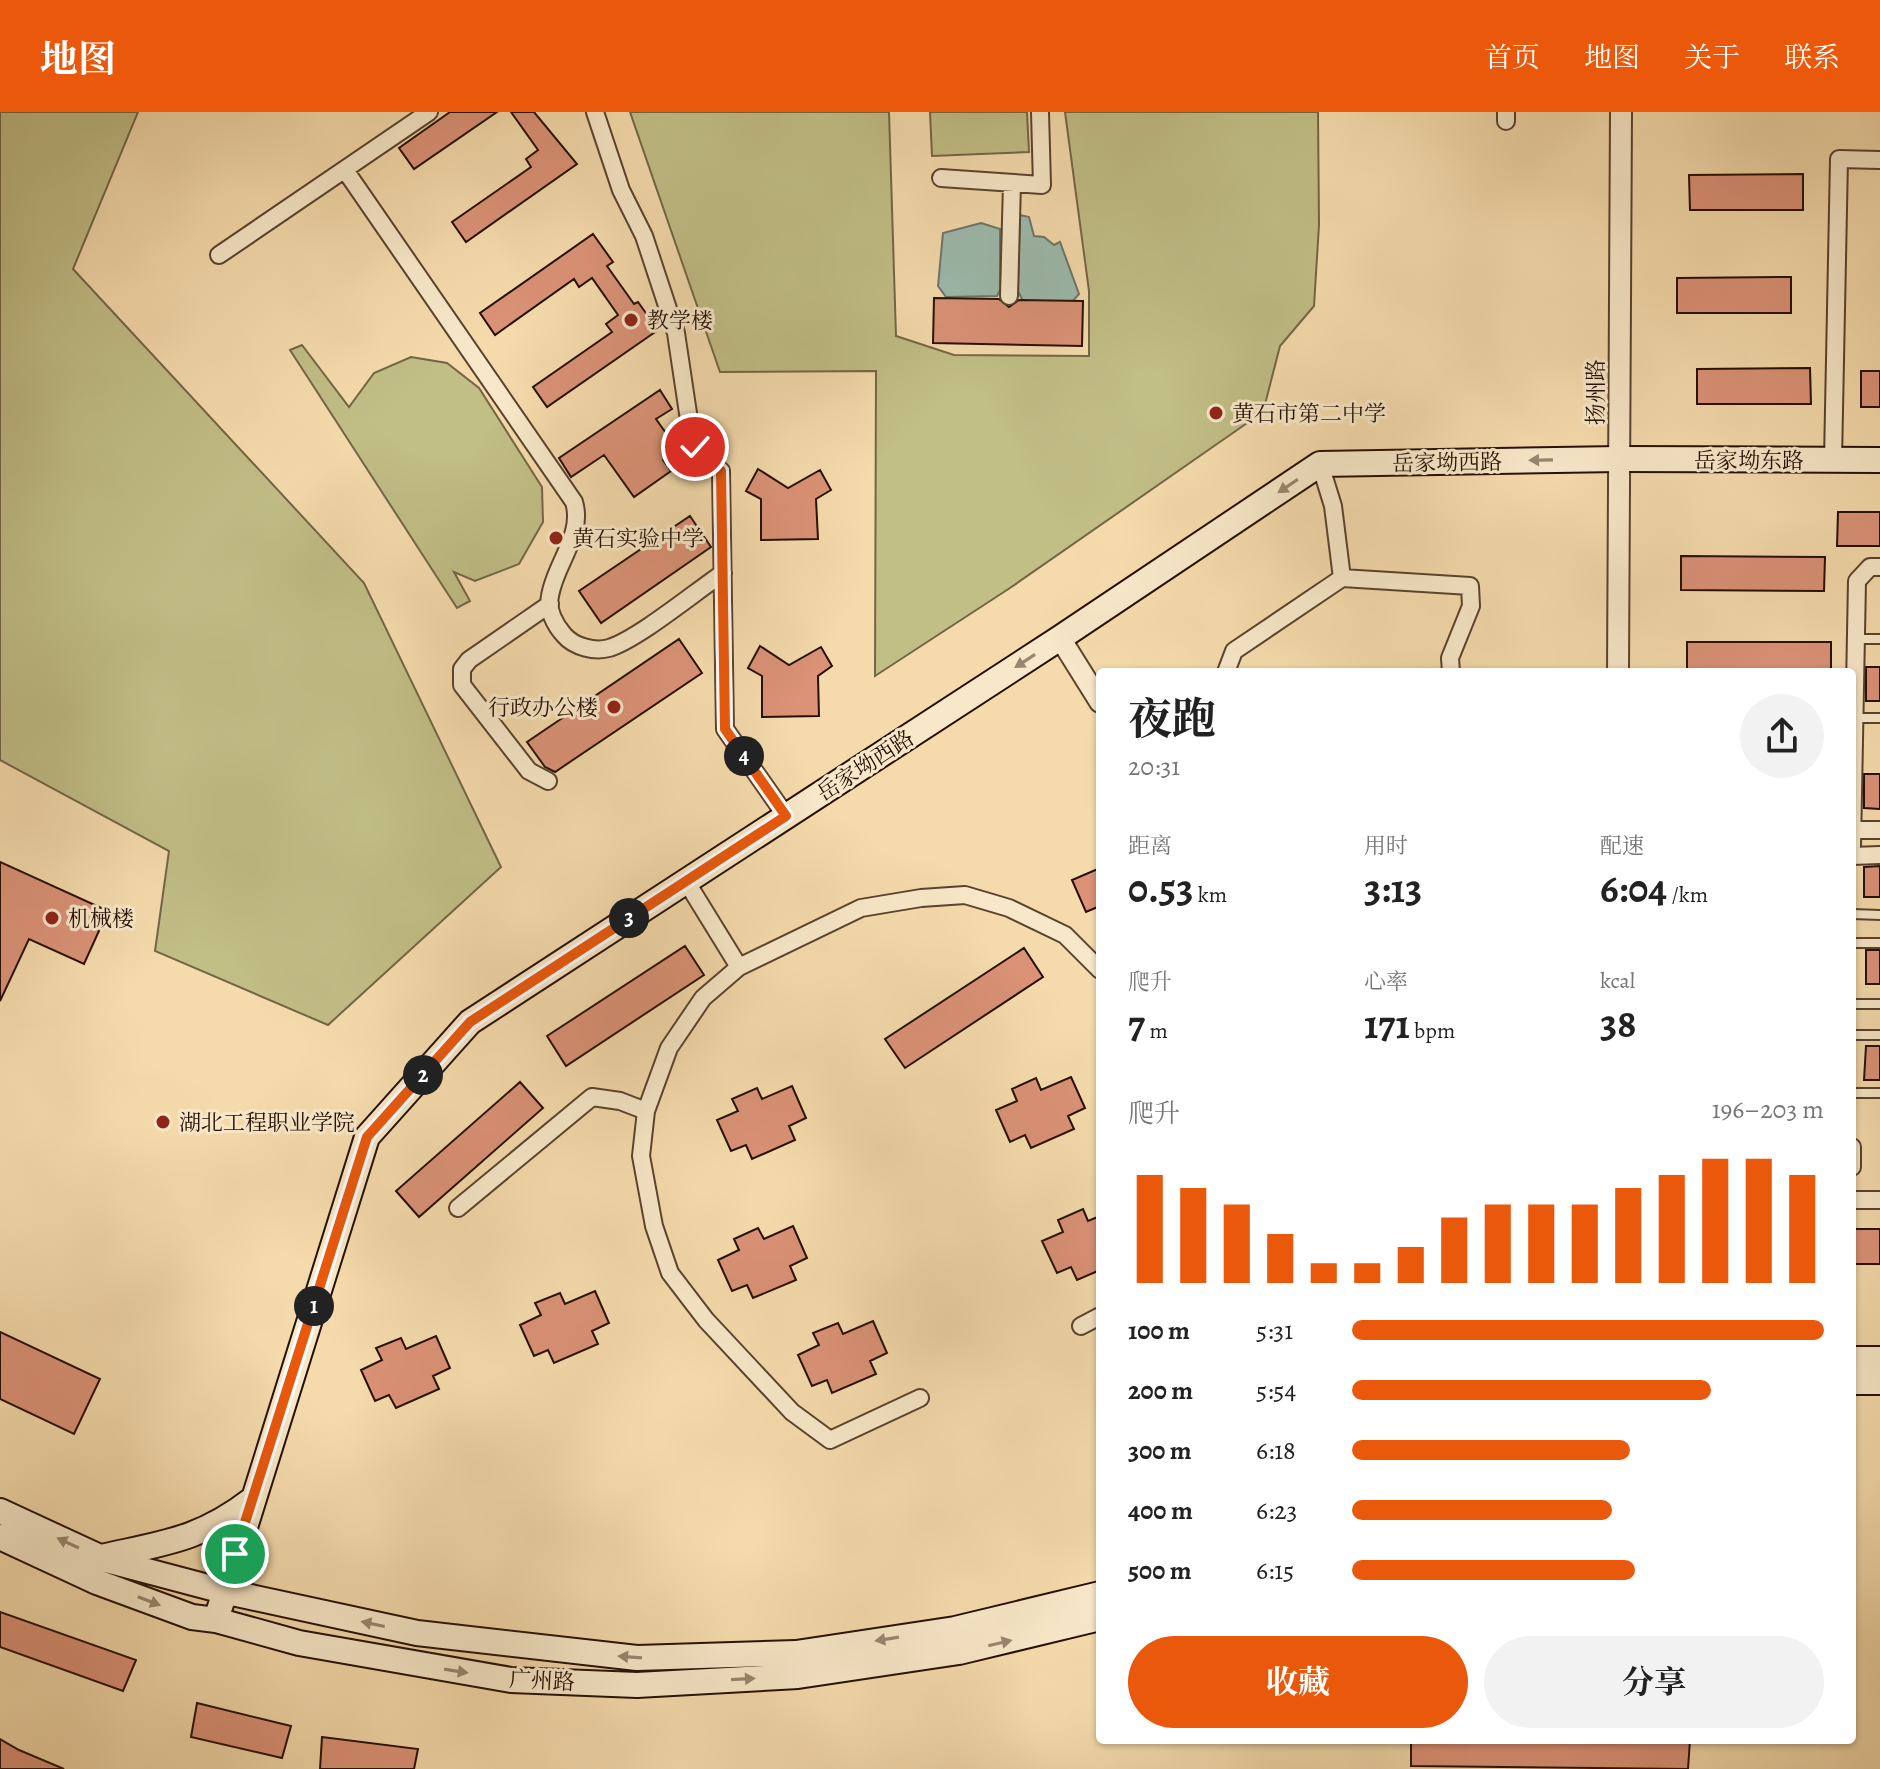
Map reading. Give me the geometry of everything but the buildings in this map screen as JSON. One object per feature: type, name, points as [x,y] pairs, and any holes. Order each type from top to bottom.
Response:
[{"type":"main road","name":"岳家坳东路","points":[[1619,459],[1880,460]]},
{"type":"main road","name":"岳家坳西路","points":[[216,1620],[367,1137],[470,1022],[1060,638],[1320,464],[1619,459]]},
{"type":"main road","points":[[1856,1359],[1880,1359]]},
{"type":"main road","points":[[1856,1382],[1880,1382]]},
{"type":"main road","points":[[99,1557],[181,1540],[223,1522],[253,1499]]},
{"type":"main road","name":"广州路","points":[[0,1511],[99,1557],[223,1591],[417,1633],[637,1658],[796,1653],[955,1629],[1096,1595]]},
{"type":"main road","name":"广州路","points":[[0,1537],[97,1582],[192,1617],[216,1620],[299,1643],[511,1680],[637,1685],[798,1676],[959,1652],[1096,1619]]},
{"type":"street","points":[[219,255],[429,112]]},
{"type":"street","points":[[595,112],[621,190],[644,236],[676,333],[692,440],[695,447],[721,471],[725,729],[786,816]]},
{"type":"street","points":[[941,178],[1042,185],[1040,112]]},
{"type":"street","name":"扬州路","points":[[1618,668],[1621,112]]},
{"type":"street","points":[[1833,460],[1839,159],[1880,160]]},
{"type":"street","points":[[345,170],[574,502],[577,519],[574,533],[558,571],[550,604],[552,617],[567,640],[581,647],[608,648],[625,640],[723,573]]},
{"type":"street","points":[[1009,296],[1012,183]]},
{"type":"street","points":[[1320,464],[1333,506],[1342,578]]},
{"type":"street","points":[[1856,668],[1857,581],[1870,567],[1880,567]]},
{"type":"street","points":[[1228,668],[1234,651],[1342,578],[1470,586],[1471,606],[1450,658],[1451,668]]},
{"type":"street","points":[[548,781],[529,771],[462,685],[461,677],[469,660],[550,604]]},
{"type":"street","points":[[1060,638],[1096,696]]},
{"type":"street","points":[[1856,830],[1880,830]]},
{"type":"street","points":[[1856,856],[1880,855]]},
{"type":"street","points":[[686,881],[739,967]]},
{"type":"street","points":[[920,1398],[830,1440],[792,1412],[742,1361],[670,1273],[654,1226],[641,1156],[646,1111],[669,1048],[703,998],[739,967],[861,908],[921,898],[965,895],[1009,908],[1065,935],[1096,966]]},
{"type":"street","points":[[458,1208],[592,1097],[620,1101],[646,1111]]},
{"type":"street","points":[[1856,1200],[1880,1200]]},
{"type":"street","points":[[1081,1326],[1096,1318]]},
{"type":"lane","points":[[1856,639],[1880,639]]},
{"type":"lane","points":[[1856,718],[1880,718]]},
{"type":"lane","points":[[1856,914],[1880,915]]},
{"type":"lane","points":[[1856,943],[1880,943]]},
{"type":"lane","points":[[1856,1004],[1880,1004]]},
{"type":"lane","points":[[1856,1035],[1880,1035]]},
{"type":"lane","points":[[1856,1093],[1880,1093]]},
{"type":"shaded area","points":[[0,112],[138,112],[73,269],[364,583],[501,867],[328,1025],[155,951],[169,851],[0,760]]},
{"type":"shaded area","points":[[630,112],[889,112],[896,336],[954,355],[1089,356],[1089,291],[1065,112],[1318,112],[1319,225],[1314,306],[1280,346],[1263,412],[1010,588],[875,676],[876,371],[720,372]]},
{"type":"shaded area","points":[[930,112],[1027,112],[1029,152],[932,156]]},
{"type":"shaded area","points":[[1020,215],[1029,217],[1034,236],[1044,237],[1054,245],[1060,242],[1079,294],[1071,303],[1024,303],[1018,291]]},
{"type":"shaded area","points":[[981,223],[1000,229],[1000,290],[997,296],[946,297],[938,286],[943,233]]},
{"type":"shaded area","points":[[302,345],[349,407],[374,373],[411,357],[447,363],[479,388],[542,487],[543,522],[519,564],[475,581],[454,572],[470,601],[457,608],[290,350]]},
{"type":"place","name":"教学楼","points":[[631,320]]},
{"type":"place","name":"黄石市第二中学","points":[[1216,413]]},
{"type":"place","name":"黄石实验中学","points":[[556,538]]},
{"type":"place","name":"行政办公楼","points":[[614,707]]},
{"type":"place","name":"机械楼","points":[[52,918]]},
{"type":"place","name":"湖北工程职业学院","points":[[163,1122]]},
{"type":"route","points":[[235,1554],[367,1137],[470,1022],[786,816],[725,729],[721,471],[695,447]]}]
